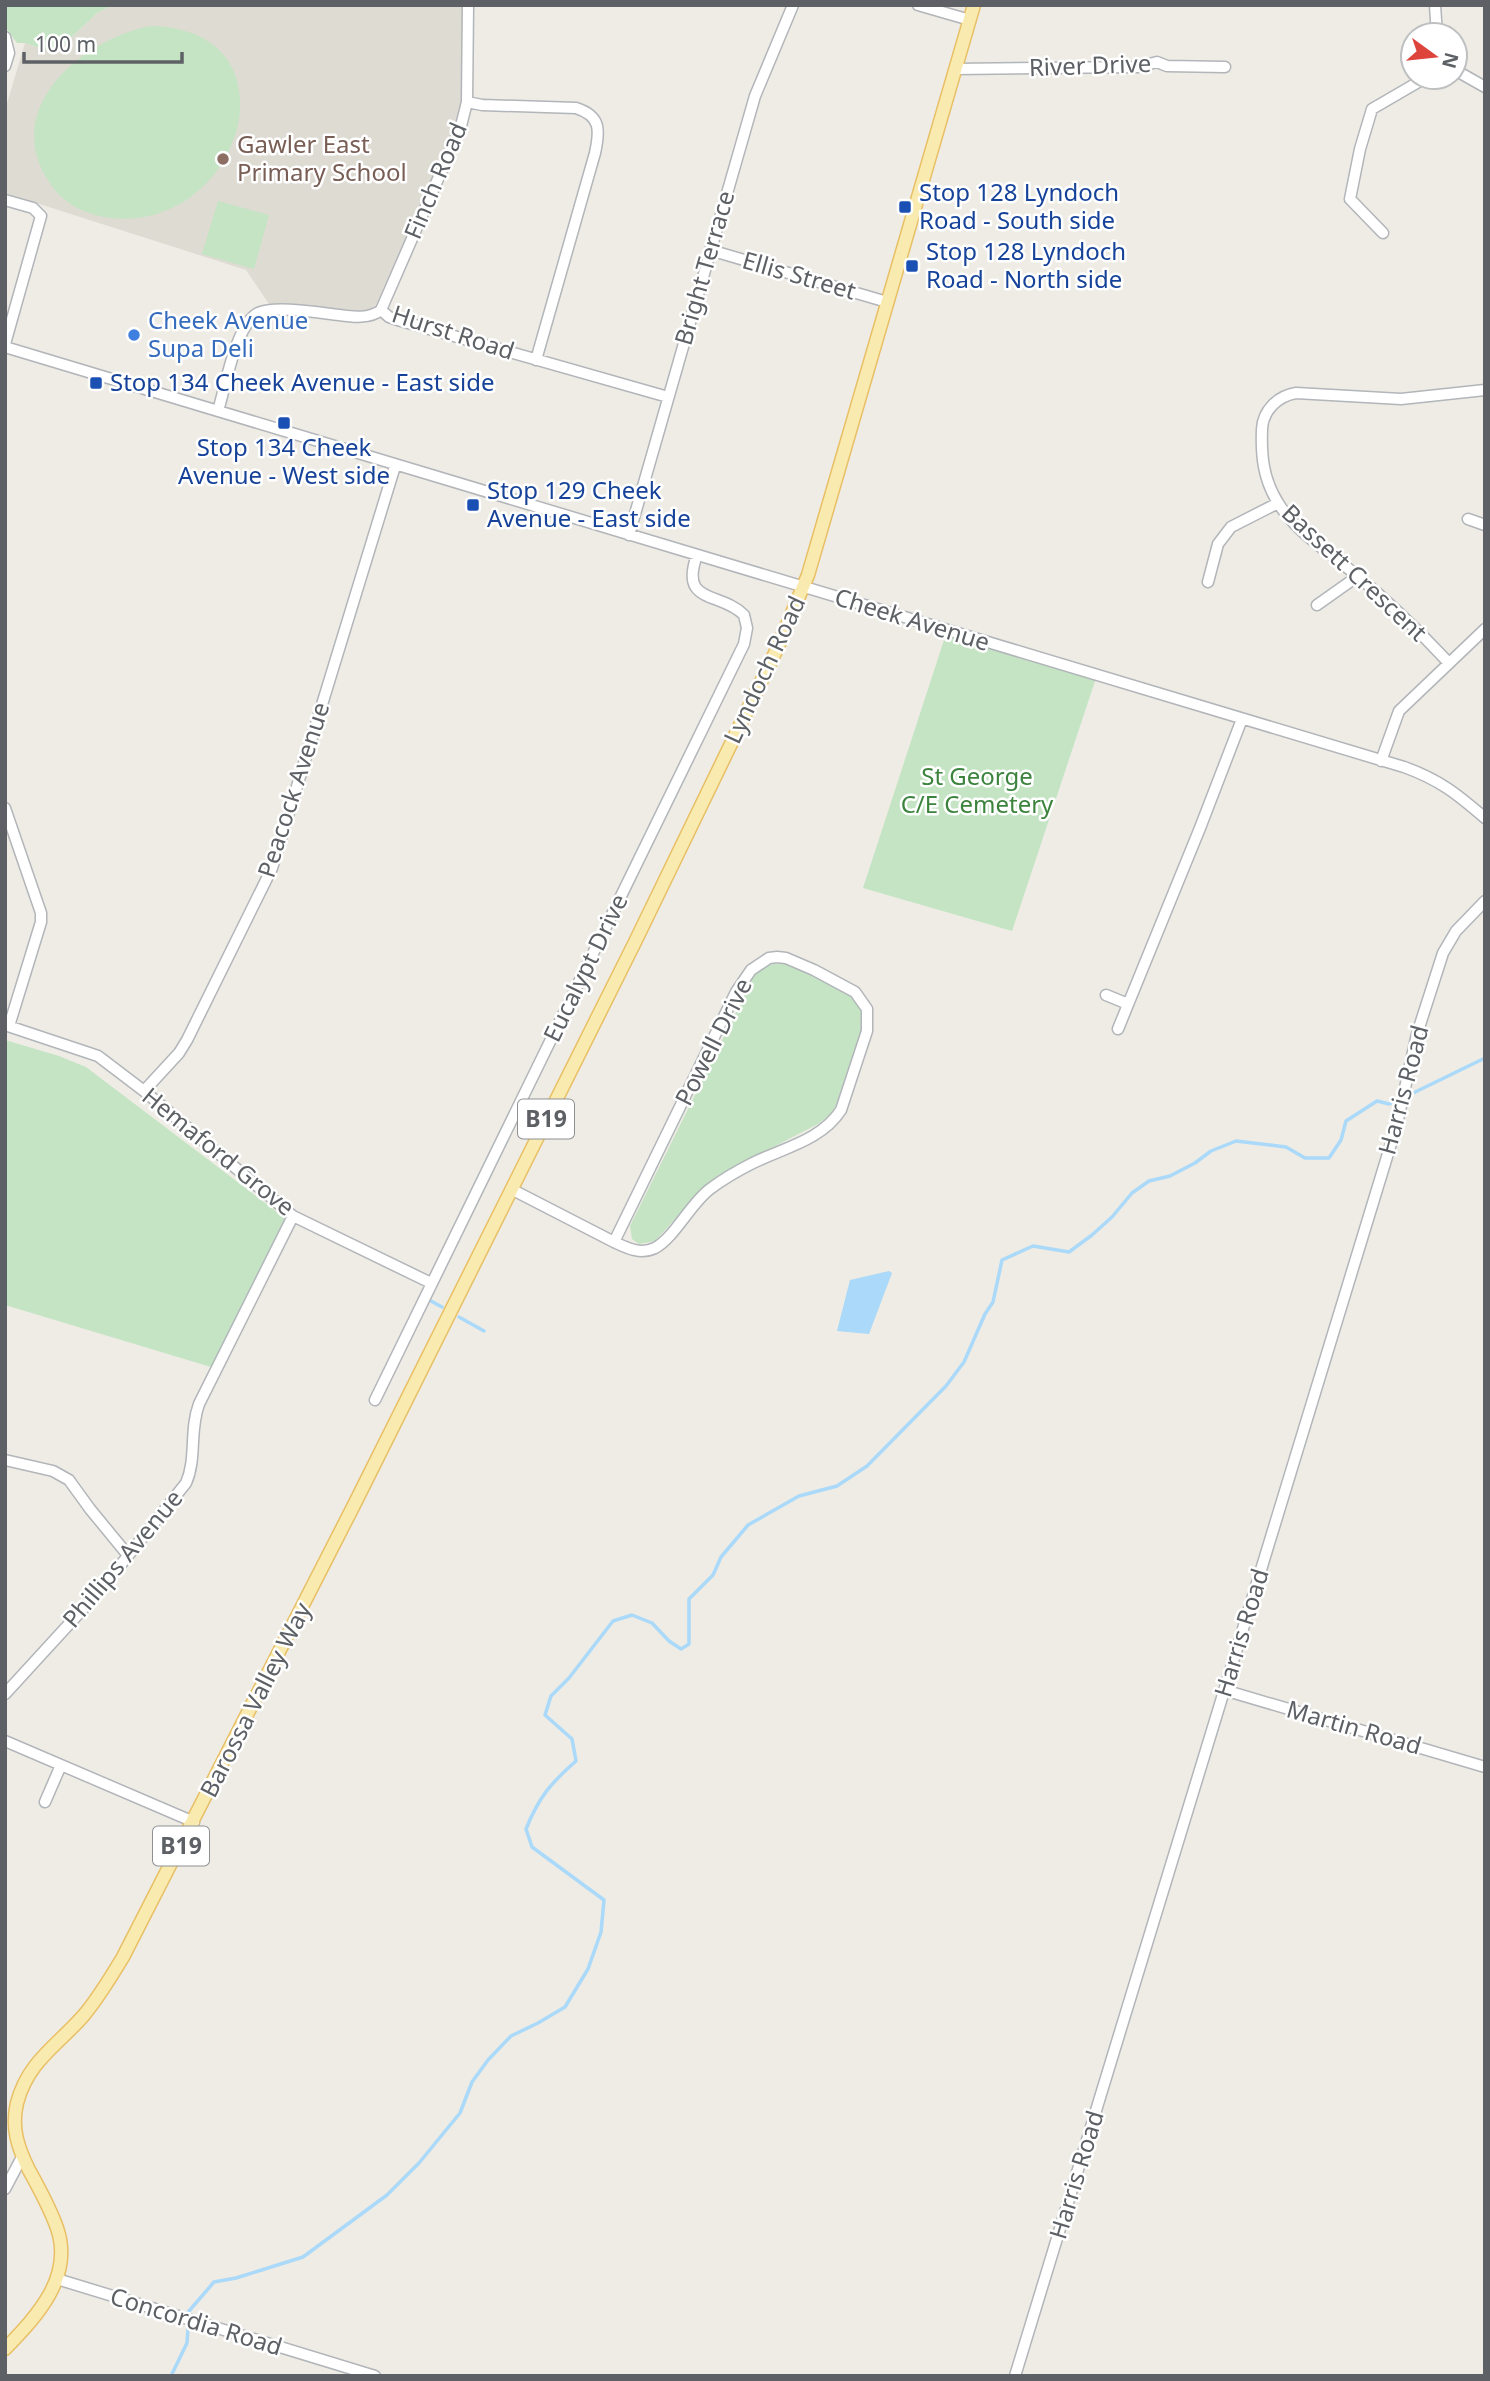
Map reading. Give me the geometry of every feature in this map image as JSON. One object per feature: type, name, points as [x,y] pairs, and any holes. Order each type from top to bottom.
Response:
[{"type":"main road","name":"Lyndoch Road","points":[[458,1296],[635,942],[804,588],[974,5]]},
{"type":"main road","name":"Barossa Valley Way","points":[[5,2349],[46,2302],[57,2279],[61,2254],[57,2227],[18,2148],[14,2124],[23,2083],[46,2050],[82,2017],[111,1978],[194,1822],[458,1296]]},
{"type":"street","name":"Finch Road","points":[[381,310],[453,145],[467,102],[468,5]]},
{"type":"street","name":"Bright Terrace","points":[[629,535],[755,96],[793,5]]},
{"type":"street","points":[[918,5],[970,20]]},
{"type":"street","points":[[5,37],[9,53],[5,66]]},
{"type":"street","name":"River Drive","points":[[955,69],[1138,67],[1157,62],[1167,66],[1226,67]]},
{"type":"street","points":[[1469,78],[1485,87]]},
{"type":"street","points":[[1383,233],[1350,199],[1360,149],[1372,109],[1403,91]]},
{"type":"street","points":[[467,102],[482,105],[576,108],[589,112],[597,124],[595,153],[536,360]]},
{"type":"street","points":[[5,200],[33,208],[41,216],[5,345]]},
{"type":"street","name":"Ellis Street","points":[[710,250],[887,302]]},
{"type":"street","name":"Hurst Road","points":[[218,411],[241,332],[258,313],[273,310],[346,317],[372,316],[381,310],[388,317],[668,397]]},
{"type":"street","name":"Cheek Avenue","points":[[5,345],[395,466],[1430,776],[1485,818]]},
{"type":"street","name":"Bassett Crescent","points":[[1448,663],[1411,624],[1307,534],[1278,503],[1264,474],[1262,424],[1270,407],[1279,399],[1296,393],[1401,399],[1485,390]]},
{"type":"street","name":"Peacock Avenue","points":[[144,1091],[179,1053],[187,1040],[272,868],[395,466]]},
{"type":"street","points":[[1208,582],[1218,544],[1231,527],[1278,503]]},
{"type":"street","points":[[1468,519],[1485,525]]},
{"type":"street","name":"Eucalypt Drive","points":[[375,1400],[744,644],[747,628],[744,615],[729,604],[708,597],[694,584],[691,572],[697,555]]},
{"type":"street","points":[[1317,605],[1357,576]]},
{"type":"street","points":[[1381,761],[1399,711],[1485,629]]},
{"type":"street","points":[[1118,1029],[1241,719]]},
{"type":"street","points":[[5,808],[37,894],[41,913],[41,922],[7,1025]]},
{"type":"street","name":"Harris Road","points":[[1015,2376],[1397,1124],[1417,1034],[1443,953],[1456,931],[1485,901]]},
{"type":"street","name":"Powell Drive","points":[[511,1189],[614,1242],[636,1250],[652,1249],[659,1245],[708,1191],[750,1164],[818,1134],[834,1120],[841,1110],[867,1031],[867,1009],[856,992],[786,958],[769,958],[751,970],[736,992],[614,1242]]},
{"type":"street","points":[[1106,995],[1128,1004]]},
{"type":"street","name":"Hemaford Grove","points":[[7,1025],[98,1056],[144,1091],[293,1216],[431,1283]]},
{"type":"street","name":"Phillips Avenue","points":[[5,1694],[103,1587],[186,1483],[191,1472],[192,1427],[200,1404],[293,1216]]},
{"type":"street","points":[[5,1460],[63,1475],[127,1554]]},
{"type":"street","name":"Martin Road","points":[[1224,1690],[1485,1767]]},
{"type":"street","points":[[5,1741],[194,1822]]},
{"type":"street","points":[[45,1802],[61,1765]]},
{"type":"street","points":[[5,2189],[22,2157]]},
{"type":"street","name":"Concordia Road","points":[[57,2279],[375,2376]]},
{"type":"shaded area","name":"Gawler East Primary School","points":[[113,5],[462,5],[462,100],[455,126],[376,305],[368,311],[269,304],[246,270],[5,193],[5,110],[25,43],[55,53],[97,13]]},
{"type":"green space","points":[[5,5],[113,5],[97,13],[55,53],[17,43],[5,27]]},
{"type":"green space","points":[[151,26],[198,36],[227,59],[240,92],[237,128],[221,164],[194,194],[157,214],[111,218],[93,214],[68,202],[55,190],[36,155],[35,128],[42,104],[56,81],[75,62],[99,45],[125,33]]},
{"type":"green space","points":[[218,201],[269,215],[254,269],[202,254]]},
{"type":"green space","name":"St George C/E Cemetery","points":[[947,631],[1097,675],[1012,931],[863,888]]},
{"type":"green space","points":[[785,963],[848,993],[863,1015],[863,1028],[832,1113],[818,1124],[719,1175],[705,1186],[655,1241],[639,1244],[632,1239],[630,1226],[755,974],[766,965]]},
{"type":"green space","points":[[5,1040],[86,1067],[285,1218],[211,1367],[5,1305]]},
{"type":"water","points":[[889,1271],[892,1273],[869,1334],[837,1331],[850,1280]]},
{"type":"waterway","points":[[1405,1097],[1485,1058]]},
{"type":"waterway","points":[[189,2311],[214,2282],[303,2257],[387,2195],[419,2163],[460,2113],[472,2082],[488,2060],[511,2036],[565,2007],[588,1969],[601,1932],[604,1900],[532,1847],[526,1829],[546,1792],[576,1761],[572,1739],[545,1715],[551,1696],[569,1678],[613,1621],[632,1615],[652,1623],[681,1649],[689,1644],[689,1599],[713,1575],[721,1557],[748,1525],[799,1496],[837,1486],[867,1466],[946,1386],[964,1362],[993,1302],[1002,1260],[1033,1246],[1069,1252],[1092,1235],[1132,1193],[1149,1181],[1170,1176],[1211,1151],[1236,1141],[1286,1147],[1305,1158],[1329,1158],[1341,1140],[1346,1121],[1377,1101],[1389,1104],[1398,1100]]},
{"type":"waterway","points":[[429,1300],[442,1307]]},
{"type":"waterway","points":[[459,1317],[484,1331]]},
{"type":"waterway","points":[[171,2376],[187,2343],[188,2329]]},
{"type":"place","name":"Gawler East Primary School","points":[[223,159]]},
{"type":"place","name":"Stop 128 Lyndoch Road - South side","points":[[905,207]]},
{"type":"place","name":"Stop 128 Lyndoch Road - North side","points":[[912,266]]},
{"type":"place","name":"Cheek Avenue Supa Deli","points":[[134,335]]},
{"type":"place","name":"Stop 134 Cheek Avenue - East side","points":[[96,383]]},
{"type":"place","name":"Stop 134 Cheek Avenue - West side","points":[[284,423]]},
{"type":"place","name":"Stop 129 Cheek Avenue - East side","points":[[473,505]]}]
